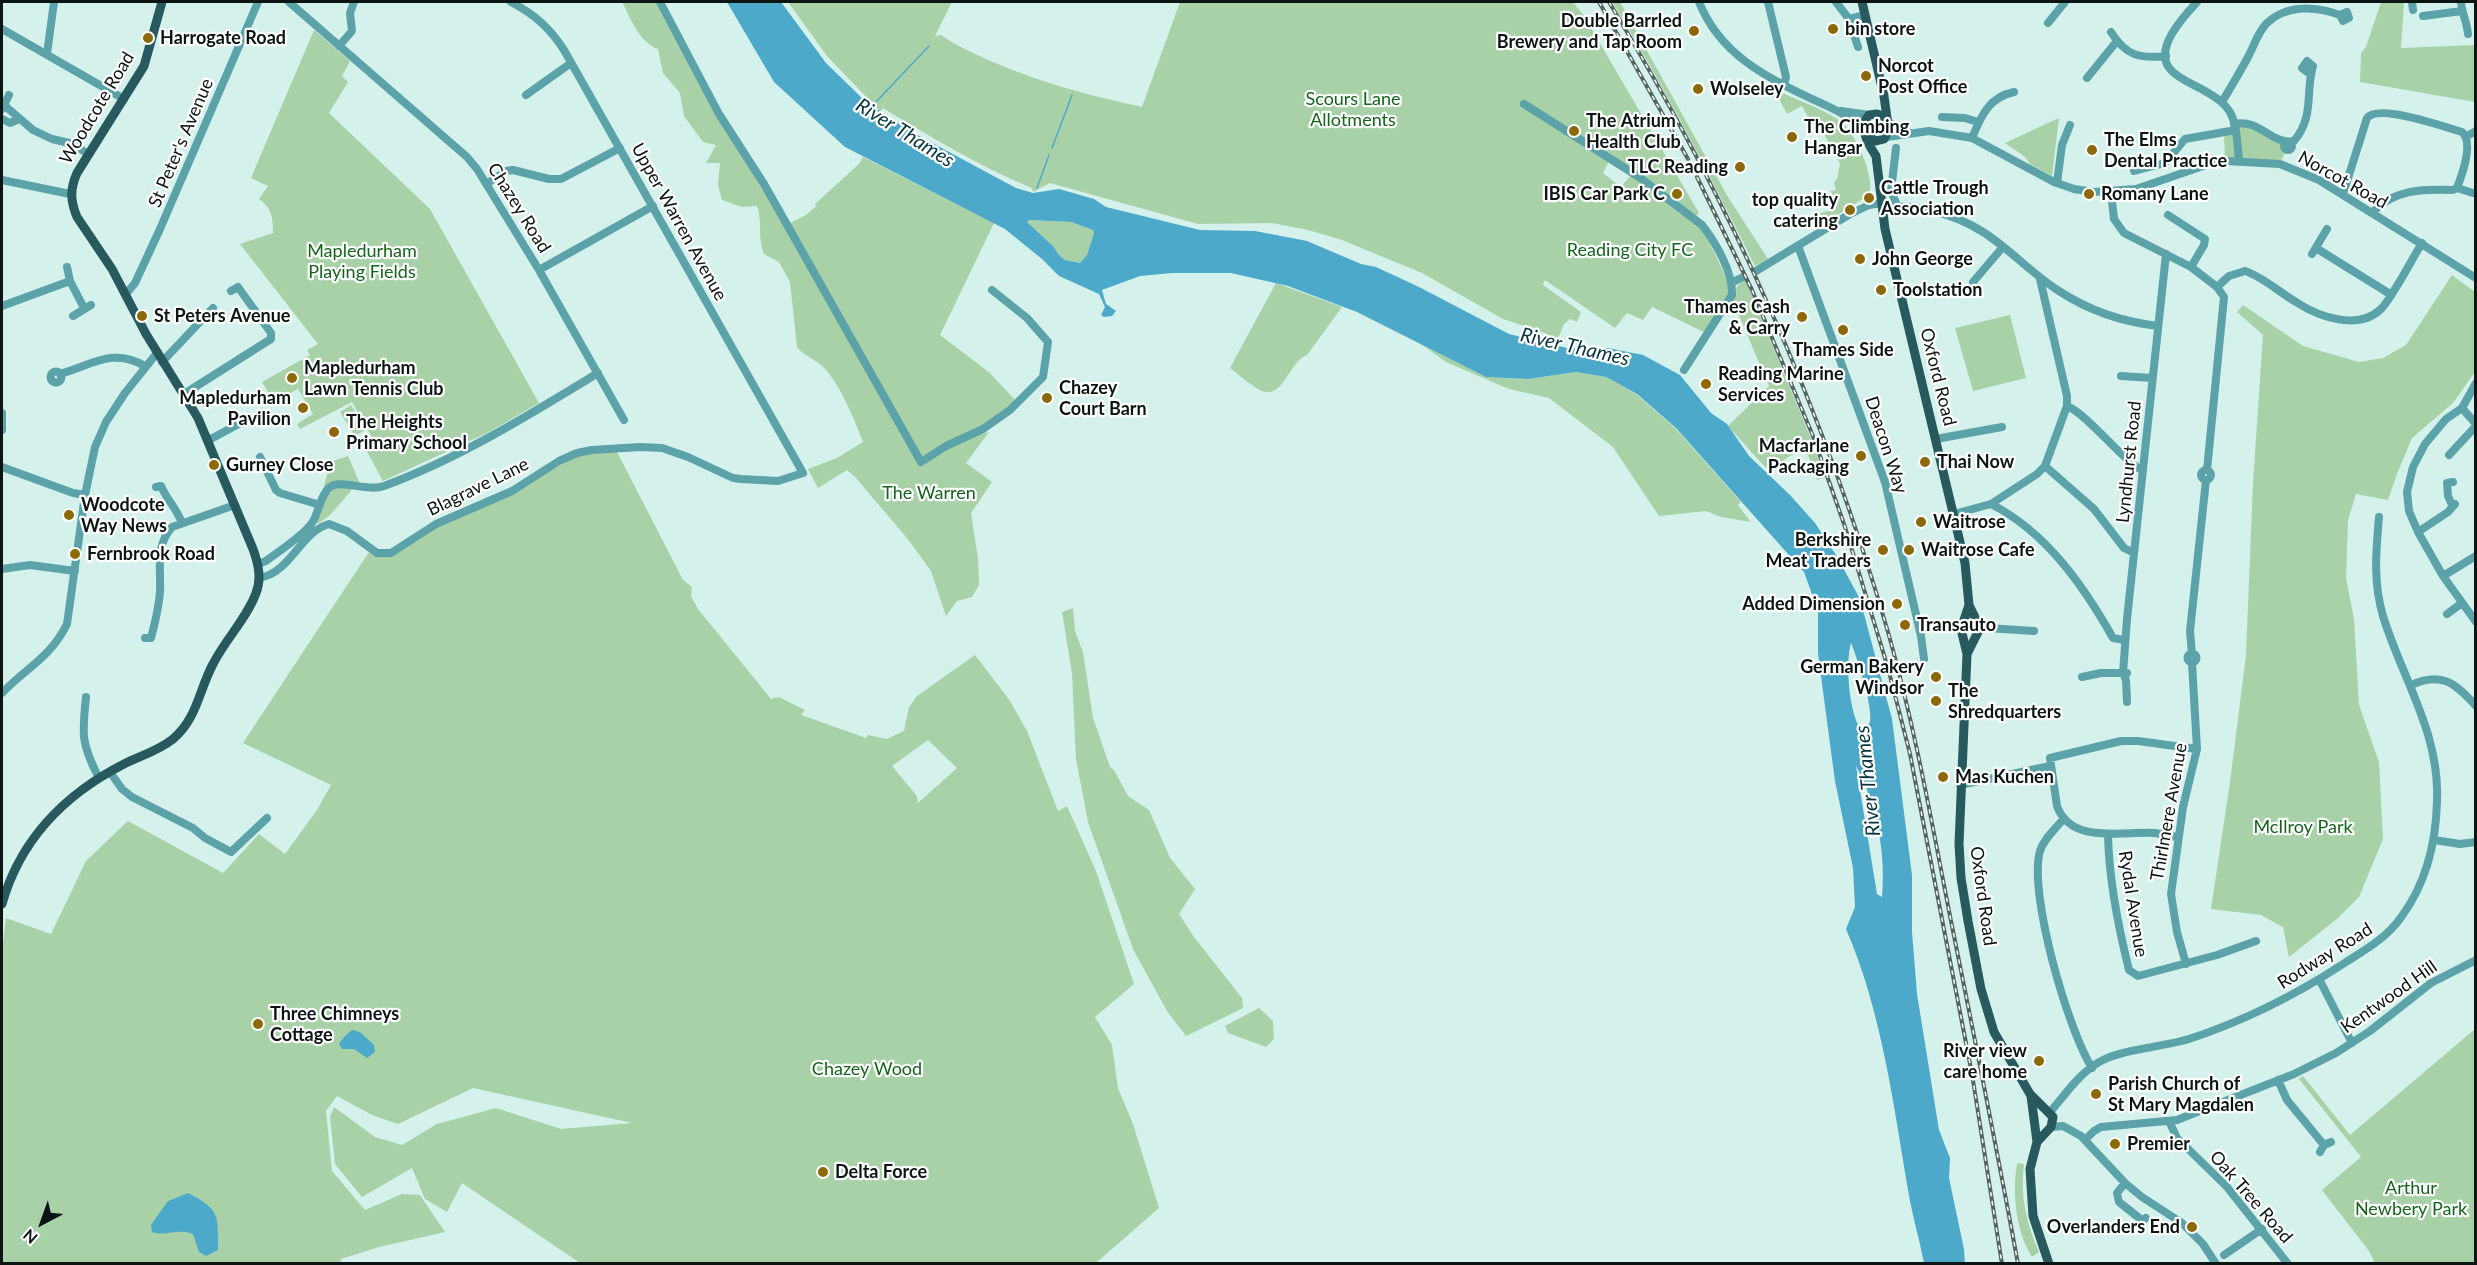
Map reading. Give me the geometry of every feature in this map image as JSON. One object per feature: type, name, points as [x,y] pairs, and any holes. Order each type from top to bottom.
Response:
[{"type":"main road","name":"Woodcote Road","points":[[162,2],[144,66],[89,154],[72,185],[70,194],[76,217],[126,294],[160,358],[184,394],[209,440],[258,564],[259,578]]},
{"type":"main road","points":[[1862,2],[1888,120],[1886,138],[1876,156]]},
{"type":"main road","points":[[1883,90],[1880,100],[1866,119],[1865,133],[1876,141],[1886,138]]},
{"type":"main road","points":[[1871,114],[1880,114],[1888,120]]},
{"type":"main road","name":"Oxford Road","points":[[1865,133],[1876,156],[1885,230],[1963,552],[1969,605],[1979,628],[1967,654]]},
{"type":"main road","points":[[2,904],[21,855],[39,830],[63,804],[99,778],[161,747],[187,725],[195,712],[213,664],[256,593],[259,578]]},
{"type":"main road","name":"Oxford Road","points":[[1969,605],[1961,629],[1967,654],[1960,785],[1960,867],[1981,989],[1994,1032],[2030,1094],[2049,1119],[2037,1142],[2030,1169],[2033,1216],[2049,1263]]},
{"type":"main road","points":[[1964,634],[1971,637],[1979,628],[1965,620]]},
{"type":"main road","name":"Oxford Road","points":[[2030,1094],[2037,1142]]},
{"type":"main road","points":[[2037,1110],[2049,1119],[2038,1129],[2034,1120],[2037,1110]]},
{"type":"street","points":[[47,54],[54,2]]},
{"type":"street","name":"St Peter's Avenue","points":[[126,294],[135,283],[160,229],[258,2]]},
{"type":"street","name":"Chazey Road","points":[[288,2],[467,157],[488,183],[624,420]]},
{"type":"street","points":[[339,46],[352,31],[350,13],[357,2]]},
{"type":"street","name":"Upper Warren Avenue","points":[[511,2],[536,16],[548,27],[571,63],[803,473]]},
{"type":"street","points":[[660,2],[719,114],[764,184],[921,462],[946,446],[983,429],[1010,410],[1043,377],[1048,342],[1027,318],[992,290]]},
{"type":"street","points":[[1699,2],[1710,24],[1730,49],[1754,69],[1841,111],[1865,133]]},
{"type":"street","points":[[1768,2],[1786,76],[1784,85]]},
{"type":"street","points":[[1836,2],[1849,19],[1858,47]]},
{"type":"street","points":[[2195,2],[2169,40],[2166,56],[2170,70],[2217,99],[2230,111],[2235,127],[2239,161]]},
{"type":"street","points":[[2461,2],[2468,34]]},
{"type":"street","points":[[2048,23],[2062,3]]},
{"type":"street","points":[[2217,99],[2249,56],[2254,41],[2266,24],[2289,11],[2306,7],[2324,9],[2340,15]]},
{"type":"street","points":[[2423,16],[2462,10]]},
{"type":"street","points":[[1849,19],[1865,15]]},
{"type":"street","points":[[2,29],[124,99]]},
{"type":"street","points":[[2111,32],[2116,41],[2141,58],[2166,56]]},
{"type":"street","points":[[2087,78],[2116,41]]},
{"type":"street","points":[[526,95],[571,63]]},
{"type":"street","points":[[2134,171],[2165,163],[2180,142],[2185,139],[2235,127],[2245,121],[2287,142],[2294,141],[2305,124],[2311,98],[2310,74]]},
{"type":"street","points":[[1972,138],[1978,122],[1997,97],[2014,92]]},
{"type":"street","points":[[9,95],[3,107],[15,113],[33,130],[52,139],[69,143],[89,154]]},
{"type":"street","points":[[1524,104],[1631,171],[1702,225],[1709,234],[1733,282],[1732,295],[1684,370]]},
{"type":"street","points":[[1841,111],[1871,114]]},
{"type":"street","points":[[2343,194],[2370,114],[2376,112],[2398,114],[2463,132],[2467,136],[2468,144],[2457,188]]},
{"type":"street","points":[[1942,117],[1965,118],[1978,122]]},
{"type":"street","points":[[2,119],[10,123],[19,118]]},
{"type":"street","name":"Norcot Road","points":[[1888,120],[1896,128],[1910,132]]},
{"type":"street","points":[[2057,183],[2066,128]]},
{"type":"street","name":"Norcot Road","points":[[1886,138],[1910,132],[1929,131],[1972,138],[2057,183],[2074,189],[2111,192],[2136,189],[2209,164],[2239,161],[2280,164],[2308,173],[2475,278]]},
{"type":"street","points":[[2467,136],[2475,131]]},
{"type":"street","points":[[488,183],[506,171],[513,170],[549,179],[561,178],[620,148]]},
{"type":"street","points":[[1896,148],[1891,191],[1897,205]]},
{"type":"street","points":[[2,180],[70,194]]},
{"type":"street","points":[[2372,213],[2389,198],[2409,192],[2457,188],[2473,193]]},
{"type":"street","points":[[2111,192],[2112,212],[2118,226],[2128,236],[2190,267],[2217,287],[2229,276],[2245,271],[2298,304],[2323,315],[2347,321],[2365,320],[2381,309],[2422,243]]},
{"type":"street","points":[[1756,271],[1850,214],[1869,205],[1921,208],[1962,221],[1983,232],[2040,279],[2086,306],[2126,321],[2158,326]]},
{"type":"street","points":[[539,270],[653,206]]},
{"type":"street","points":[[2168,215],[2205,239],[2204,245],[2190,267]]},
{"type":"street","points":[[2327,229],[2314,251],[2390,294]]},
{"type":"street","name":"Deacon Way","points":[[1798,246],[1885,482],[1921,636],[1924,659]]},
{"type":"street","points":[[1973,282],[2002,248]]},
{"type":"street","name":"Lyndhurst Road","points":[[2127,702],[2126,640],[2166,254]]},
{"type":"street","points":[[67,267],[70,281],[87,307],[73,316]]},
{"type":"street","points":[[1733,282],[1743,277]]},
{"type":"street","points":[[1954,514],[1991,504],[2037,474],[2045,466],[2067,406],[2067,396],[2040,279]]},
{"type":"street","points":[[2,306],[70,281]]},
{"type":"street","points":[[184,394],[271,339],[271,333],[237,287]]},
{"type":"street","name":"Thirlmere Avenue","points":[[2186,964],[2177,932],[2171,894],[2178,837],[2197,749],[2192,663],[2187,659],[2192,654],[2190,631],[2206,480],[2201,475],[2207,470],[2223,305],[2223,297],[2217,287]]},
{"type":"street","points":[[2,693],[46,656],[60,640],[67,624],[85,495],[95,447],[106,422],[144,366],[160,358],[213,308]]},
{"type":"street","points":[[60,374],[111,357],[131,358],[144,366]]},
{"type":"street","points":[[259,578],[272,574],[290,559],[314,527],[320,505],[326,492],[332,486],[338,484],[367,488],[381,487],[488,440],[598,374]]},
{"type":"street","points":[[2121,376],[2152,378]]},
{"type":"street","points":[[2475,382],[2462,408],[2436,429],[2425,444],[2413,467],[2407,492],[2409,510],[2418,532],[2443,576],[2475,622]]},
{"type":"street","points":[[2067,406],[2112,443],[2137,469],[2143,470]]},
{"type":"street","points":[[2452,454],[2475,425],[2462,408]]},
{"type":"street","points":[[2,413],[2,430]]},
{"type":"street","points":[[209,440],[244,422]]},
{"type":"street","points":[[1936,439],[2002,427]]},
{"type":"street","name":"Blagrave Lane","points":[[314,527],[332,524],[377,553],[391,553],[436,524],[512,491],[559,461],[577,453],[592,450],[662,448],[688,457],[732,478],[741,479],[778,481],[803,473]]},
{"type":"street","points":[[264,462],[280,493],[320,505]]},
{"type":"street","points":[[2045,466],[2094,509],[2124,548],[2134,553]]},
{"type":"street","points":[[2,467],[73,493],[85,495]]},
{"type":"street","points":[[2418,532],[2448,512],[2454,505],[2446,490],[2447,483],[2453,482]]},
{"type":"street","points":[[161,486],[165,496],[176,506],[182,523]]},
{"type":"street","points":[[1991,504],[2007,512],[2053,552],[2082,586],[2113,638],[2126,640]]},
{"type":"street","points":[[151,639],[160,592],[161,545],[172,527],[235,505]]},
{"type":"street","name":"Rodway Road","points":[[2049,1119],[2068,1092],[2091,1068],[2109,1058],[2165,1046],[2212,1031],[2253,1015],[2319,979],[2385,936],[2401,918],[2423,878],[2434,840],[2438,800],[2435,757],[2425,720],[2389,632],[2377,584],[2375,559],[2380,517]]},
{"type":"street","points":[[258,564],[266,561],[314,527]]},
{"type":"street","points":[[2443,576],[2475,555]]},
{"type":"street","points":[[2,569],[30,565],[75,571]]},
{"type":"street","points":[[2447,615],[2462,603]]},
{"type":"street","points":[[1979,628],[2034,631]]},
{"type":"street","points":[[2082,677],[2102,673],[2126,673]]},
{"type":"street","points":[[2411,685],[2438,677],[2450,681],[2475,706]]},
{"type":"street","points":[[86,697],[82,706],[82,733],[86,750],[99,778]]},
{"type":"street","points":[[2178,837],[2155,833],[2108,835],[2090,832],[2064,818],[2057,806],[2050,766],[2052,756],[2121,741],[2197,749]]},
{"type":"street","points":[[1960,785],[2050,766]]},
{"type":"street","points":[[110,772],[122,789],[132,797],[193,828],[205,838],[231,852],[267,818]]},
{"type":"street","points":[[2064,818],[2043,843],[2038,871],[2052,960],[2083,1055],[2091,1068]]},
{"type":"street","name":"Rydal Avenue","points":[[2108,835],[2109,869],[2119,931],[2129,970],[2133,975],[2138,976],[2186,964]]},
{"type":"street","points":[[2434,840],[2460,844],[2475,842]]},
{"type":"street","points":[[2186,964],[2217,956],[2256,941]]},
{"type":"street","name":"Kentwood Hill","points":[[2086,1139],[2101,1128],[2169,1121],[2215,1106],[2278,1080],[2352,1043],[2384,1022],[2431,983],[2475,960]]},
{"type":"street","points":[[2319,979],[2352,1043]]},
{"type":"street","points":[[2278,1080],[2287,1100],[2325,1146]]},
{"type":"street","points":[[2049,1119],[2086,1139],[2125,1183],[2182,1223],[2203,1244],[2215,1263]]},
{"type":"street","name":"Oak Tree Road","points":[[2169,1121],[2177,1138],[2227,1187],[2288,1263]]},
{"type":"street","points":[[2125,1183],[2116,1193],[2119,1202],[2143,1221],[2146,1218]]},
{"type":"street","points":[[2224,1255],[2262,1229]]},
{"type":"green space","name":"The Warren","points":[[622,2],[659,2],[785,226],[806,215],[815,207],[817,210],[815,204],[859,164],[863,157],[994,223],[940,335],[990,373],[1016,401],[986,427],[953,442],[989,432],[966,463],[992,482],[971,513],[978,559],[979,585],[972,597],[957,601],[946,616],[931,571],[907,538],[855,477],[847,470],[818,488],[808,469],[837,458],[863,442],[838,386],[823,367],[797,347],[790,282],[779,262],[764,254],[757,206],[742,207],[722,200],[718,185],[720,163],[706,163],[716,145],[703,142],[684,116],[680,93],[663,73],[658,49],[651,46],[641,36]]},
{"type":"green space","points":[[788,2],[952,2],[935,36],[941,35],[986,59],[1044,81],[1142,107],[1180,2],[1573,2],[1584,16],[1699,213],[1695,217],[1610,159],[1603,173],[1621,187],[1631,175],[1700,228],[1726,279],[1728,296],[1704,332],[1652,307],[1643,320],[1627,313],[1615,328],[1545,280],[1543,285],[1581,312],[1577,322],[1570,319],[1564,324],[1557,341],[1545,333],[1503,319],[1422,273],[1342,240],[1308,230],[1272,223],[1198,224],[1050,183],[1033,192],[1032,188],[975,161],[883,108],[881,111],[827,56]]},
{"type":"green space","points":[[1612,2],[1620,2],[1728,197],[1768,259],[1755,266],[1669,99]]},
{"type":"green space","points":[[2381,2],[2404,2],[2401,48],[2475,45],[2475,102],[2360,82],[2361,53],[2366,47]]},
{"type":"green space","name":"Mapledurham Playing Fields","points":[[314,30],[350,61],[342,76],[348,82],[329,113],[430,209],[539,403],[487,433],[383,481],[366,450],[377,446],[367,429],[355,436],[340,412],[351,405],[366,428],[352,402],[300,429],[297,424],[313,414],[298,389],[305,385],[274,402],[262,382],[310,355],[307,350],[318,344],[240,244],[273,233],[271,214],[267,206],[259,199],[268,186],[251,178]]},
{"type":"green space","points":[[1766,86],[1839,120],[1851,133],[1867,166],[1869,195],[1820,226],[1820,213],[1836,209],[1831,191],[1836,190],[1834,182],[1837,179],[1840,164],[1818,123],[1812,125],[1802,106],[1787,114],[1778,97],[1773,98]]},
{"type":"green space","points":[[2059,118],[2052,176],[2030,164],[2025,157],[2005,143]]},
{"type":"green space","points":[[2245,121],[2291,143],[2291,149],[2286,150],[2280,164],[2225,161],[2224,133]]},
{"type":"green space","points":[[1029,220],[1071,222],[1093,230],[1087,255],[1080,263],[1065,260],[1027,222]]},
{"type":"green space","name":"McIlroy Park","points":[[2452,275],[2475,292],[2475,372],[2453,403],[2412,438],[2388,500],[2356,494],[2348,520],[2346,578],[2354,619],[2359,705],[2379,762],[2383,839],[2359,897],[2338,918],[2289,957],[2283,927],[2261,915],[2211,909],[2246,655],[2253,483],[2263,335],[2237,312],[2243,305],[2303,346],[2359,362],[2383,358],[2406,345]]},
{"type":"green space","points":[[1745,279],[1825,478],[1817,480],[1808,455],[1803,453],[1795,454],[1766,468],[1728,426],[1769,386],[1732,299],[1738,285]]},
{"type":"green space","points":[[1276,283],[1342,307],[1307,355],[1301,358],[1278,388],[1272,392],[1266,392],[1253,386],[1230,368]]},
{"type":"green space","points":[[2010,315],[2026,378],[1973,391],[1955,328]]},
{"type":"green space","points":[[1421,344],[1486,377],[1528,379],[1576,372],[1606,377],[1636,394],[1675,428],[1741,502],[1738,505],[1751,522],[1721,517],[1706,511],[1659,516],[1613,447],[1549,398],[1509,389],[1446,362]]},
{"type":"green space","name":"Chazey Wood","points":[[616,450],[683,580],[692,587],[691,596],[698,609],[771,699],[779,697],[805,710],[801,715],[866,738],[868,735],[887,739],[904,731],[909,707],[917,696],[975,655],[1010,701],[1027,731],[1058,811],[1067,806],[1096,871],[1134,984],[1095,1017],[1112,1045],[1118,1088],[1133,1124],[1159,1208],[1096,1263],[580,1263],[462,1183],[447,1212],[425,1199],[412,1168],[362,1197],[335,1164],[330,1117],[334,1107],[375,1137],[402,1145],[437,1124],[496,1108],[561,1129],[632,1123],[473,1088],[398,1124],[372,1115],[337,1096],[326,1111],[332,1171],[365,1210],[402,1194],[420,1195],[445,1232],[379,1247],[341,1259],[341,1263],[2,1264],[2,951],[6,918],[51,934],[86,861],[128,821],[223,873],[259,834],[285,854],[317,810],[331,785],[243,743],[369,552],[384,557],[393,554],[422,534],[587,452]],"holes":[[[928,740],[957,768],[918,803],[917,796],[892,766]]]},
{"type":"green space","points":[[348,456],[360,484],[323,490],[330,462]]},
{"type":"green space","points":[[336,487],[351,489],[351,491],[330,515],[318,524],[315,519],[327,495]]},
{"type":"green space","points":[[1073,608],[1075,631],[1083,652],[1093,718],[1110,767],[1114,770],[1128,796],[1149,810],[1170,858],[1195,889],[1179,914],[1194,937],[1242,998],[1243,1008],[1186,1036],[1167,1011],[1133,949],[1088,822],[1076,759],[1072,673],[1062,612]]},
{"type":"green space","points":[[1259,1008],[1273,1021],[1274,1039],[1266,1047],[1228,1033],[1225,1026]]},
{"type":"green space","name":"Arthur Newbery Park","points":[[2475,1029],[2475,1263],[2372,1263],[2374,1261],[2369,1251],[2322,1190],[2361,1157],[2299,1079],[2303,1076],[2350,1135]]},
{"type":"green space","points":[[2017,1164],[2024,1164],[2025,1209],[2039,1252],[2032,1257],[2022,1236],[2015,1200]]},
{"type":"water","name":"River Thames","points":[[727,2],[781,2],[826,63],[864,100],[910,131],[1016,188],[1033,193],[1059,189],[1094,199],[1106,207],[1200,230],[1255,231],[1307,241],[1361,264],[1376,267],[1509,334],[1567,348],[1608,348],[1643,355],[1680,375],[1711,413],[1727,424],[1749,456],[1790,495],[1815,523],[1860,599],[1892,719],[1912,875],[1912,932],[1917,994],[1939,1130],[1950,1158],[1949,1178],[1965,1263],[1924,1263],[1910,1201],[1878,1028],[1859,961],[1846,929],[1855,907],[1853,868],[1835,781],[1818,653],[1818,611],[1804,572],[1676,428],[1637,394],[1606,377],[1576,372],[1528,379],[1486,377],[1357,312],[1288,286],[1231,273],[1172,273],[1140,276],[1102,290],[1106,304],[1116,311],[1112,316],[1104,317],[1101,315],[1105,307],[1099,294],[1059,276],[1005,229],[845,147],[774,82]],"holes":[[[1029,220],[1071,222],[1093,230],[1087,255],[1080,263],[1065,260],[1027,222]],[[1851,643],[1869,705],[1870,723],[1862,731],[1851,702],[1848,676]],[[1856,766],[1875,812],[1881,846],[1882,897],[1877,894]]]},
{"type":"water","points":[[352,1030],[360,1032],[374,1045],[375,1052],[367,1058],[354,1049],[342,1049],[339,1044]]},
{"type":"water","points":[[188,1193],[212,1209],[217,1221],[218,1250],[206,1256],[199,1252],[193,1234],[152,1232],[151,1225],[168,1201]]},
{"type":"waterway","name":"River Thames","points":[[875,103],[929,46]]},
{"type":"waterway","points":[[1052,148],[1072,95]]},
{"type":"waterway","points":[[1037,188],[1049,155]]},
{"type":"railway","points":[[1599,2],[1688,159]]},
{"type":"railway","points":[[1609,2],[1694,152],[1770,308],[1803,387],[1863,550],[1898,668],[1915,740],[2018,1264]]},
{"type":"railway","points":[[1697,177],[1752,290],[1813,436],[1845,527],[1888,668],[1910,754],[1972,1074],[2002,1264]]},
{"type":"place","name":"bin store","points":[[1833,29]]},
{"type":"place","name":"Double Barrled Brewery and Tap Room","points":[[1694,31]]},
{"type":"place","name":"Harrogate Road","points":[[148,38]]},
{"type":"place","name":"Norcot Post Office","points":[[1866,76]]},
{"type":"place","name":"Wolseley","points":[[1698,89]]},
{"type":"place","name":"The Atrium Health Club","points":[[1574,131]]},
{"type":"place","name":"The Climbing Hangar","points":[[1792,137]]},
{"type":"place","name":"The Elms Dental Practice","points":[[2092,150]]},
{"type":"place","name":"TLC Reading","points":[[1740,167]]},
{"type":"place","name":"IBIS Car Park C","points":[[1677,194]]},
{"type":"place","name":"Romany Lane","points":[[2089,194]]},
{"type":"place","name":"Cattle Trough Association","points":[[1869,198]]},
{"type":"place","name":"top quality catering","points":[[1850,210]]},
{"type":"place","name":"John George","points":[[1860,259]]},
{"type":"place","name":"Toolstation","points":[[1881,290]]},
{"type":"place","name":"St Peters Avenue","points":[[142,316]]},
{"type":"place","name":"Thames Cash & Carry","points":[[1802,317]]},
{"type":"place","name":"Thames Side","points":[[1843,330]]},
{"type":"place","name":"Mapledurham Lawn Tennis Club","points":[[292,378]]},
{"type":"place","name":"Reading Marine Services","points":[[1706,384]]},
{"type":"place","name":"Chazey Court Barn","points":[[1047,398]]},
{"type":"place","name":"Mapledurham Pavilion","points":[[303,408]]},
{"type":"place","name":"The Heights Primary School","points":[[334,432]]},
{"type":"place","name":"Macfarlane Packaging","points":[[1861,456]]},
{"type":"place","name":"Thai Now","points":[[1925,462]]},
{"type":"place","name":"Gurney Close","points":[[214,465]]},
{"type":"place","name":"Woodcote Way News","points":[[69,515]]},
{"type":"place","name":"Waitrose","points":[[1921,522]]},
{"type":"place","name":"Berkshire Meat Traders","points":[[1883,550]]},
{"type":"place","name":"Waitrose Cafe","points":[[1909,550]]},
{"type":"place","name":"Fernbrook Road","points":[[75,554]]},
{"type":"place","name":"Added Dimension","points":[[1897,604]]},
{"type":"place","name":"Transauto","points":[[1905,625]]},
{"type":"place","name":"German Bakery Windsor","points":[[1936,677]]},
{"type":"place","name":"The Shredquarters","points":[[1936,701]]},
{"type":"place","name":"Mas Kuchen","points":[[1943,777]]},
{"type":"place","name":"Three Chimneys Cottage","points":[[258,1024]]},
{"type":"place","name":"River view care home","points":[[2039,1061]]},
{"type":"place","name":"Parish Church of St Mary Magdalen","points":[[2096,1094]]},
{"type":"place","name":"Premier","points":[[2115,1144]]},
{"type":"place","name":"Delta Force","points":[[823,1172]]},
{"type":"place","name":"Overlanders End","points":[[2192,1227]]},
{"type":"park label","name":"Scours Lane Allotments","points":[[1353,109]]},
{"type":"park label","name":"Reading City FC","points":[[1630,250]]}]
